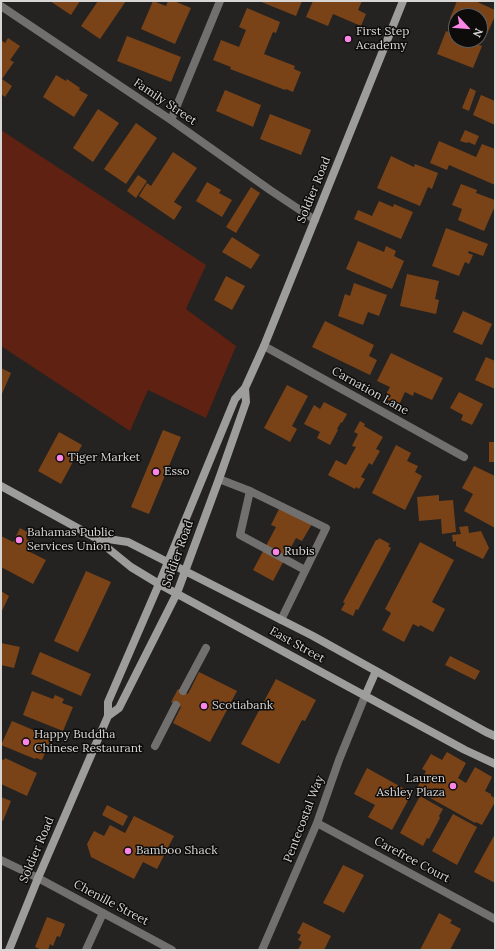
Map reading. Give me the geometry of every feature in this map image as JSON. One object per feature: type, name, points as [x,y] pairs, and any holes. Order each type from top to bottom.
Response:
[{"type":"main road","name":"Soldier Road","points":[[9,950],[38,878],[108,716],[108,702],[159,584],[235,399],[245,388],[264,346],[403,1]]},
{"type":"main road","name":"Soldier Road","points":[[108,716],[119,708],[177,593],[246,402],[245,388]]},
{"type":"main road","name":"East Street","points":[[1,486],[94,537],[131,567],[159,584],[465,750],[495,764]]},
{"type":"main road","name":"East Street","points":[[94,537],[128,542],[281,620],[495,736]]},
{"type":"main road","points":[[365,696],[376,671]]},
{"type":"street","points":[[171,120],[220,1]]},
{"type":"street","name":"Family Street","points":[[1,6],[171,120],[315,220]]},
{"type":"street","name":"Carnation Lane","points":[[264,346],[464,457]]},
{"type":"street","points":[[219,479],[250,491],[326,528],[281,620]]},
{"type":"street","points":[[250,491],[240,535],[305,570]]},
{"type":"street","points":[[183,691],[206,648]]},
{"type":"street","name":"Pentecostal Way","points":[[262,950],[317,823],[339,760],[365,696]]},
{"type":"street","points":[[155,746],[176,705]]},
{"type":"street","name":"Carefree Court","points":[[317,823],[495,919]]},
{"type":"street","name":"Chenille Street","points":[[1,860],[38,878],[172,950]]},
{"type":"street","points":[[86,950],[103,913]]},
{"type":"shaded area","points":[[1,130],[206,265],[186,309],[236,346],[206,418],[148,390],[130,431],[1,346]]},
{"type":"building","points":[[50,1],[80,1],[71,15]]},
{"type":"building","points":[[98,1],[126,1],[100,39],[81,26]]},
{"type":"building","points":[[153,1],[166,6],[168,1],[174,1],[191,8],[175,44],[141,29]]},
{"type":"building","points":[[259,1],[302,1],[296,16]]},
{"type":"building","points":[[313,1],[362,1],[358,10],[366,14],[361,26],[333,14],[328,26],[306,17]]},
{"type":"building","points":[[457,1],[475,1],[495,10],[495,16],[488,32],[488,8],[454,8]]},
{"type":"building","points":[[247,8],[280,22],[276,33],[273,32],[264,54],[295,66],[294,69],[301,72],[293,92],[230,69],[231,67],[213,60],[221,40],[239,47],[246,30],[239,27]]},
{"type":"building","points":[[446,31],[448,32],[448,48],[481,48],[473,68],[437,54]]},
{"type":"building","points":[[127,36],[181,57],[171,82],[117,61]]},
{"type":"building","points":[[8,38],[20,46],[10,60],[14,62],[2,79],[12,86],[5,97],[1,94],[1,40],[5,43]]},
{"type":"building","points":[[56,75],[66,81],[67,79],[80,88],[79,90],[88,95],[74,117],[43,97]]},
{"type":"building","points":[[470,88],[476,91],[469,111],[462,108]]},
{"type":"building","points":[[225,90],[261,105],[253,127],[216,111]]},
{"type":"building","points":[[481,95],[495,101],[495,125],[473,115]]},
{"type":"building","points":[[98,109],[119,123],[93,162],[73,148]]},
{"type":"building","points":[[270,114],[311,130],[301,155],[260,139]]},
{"type":"building","points":[[136,123],[157,138],[126,184],[104,169]]},
{"type":"building","points":[[465,130],[479,136],[475,145],[460,141]]},
{"type":"building","points":[[439,141],[476,157],[482,144],[495,149],[495,185],[449,165],[447,170],[430,163]]},
{"type":"building","points":[[173,152],[197,168],[174,202],[182,207],[174,220],[139,196],[147,183],[151,186]]},
{"type":"building","points":[[391,156],[414,167],[415,164],[438,173],[432,189],[428,187],[420,206],[377,188]]},
{"type":"building","points":[[138,175],[147,181],[136,198],[127,191]]},
{"type":"building","points":[[207,182],[221,190],[219,193],[232,200],[222,217],[196,201]]},
{"type":"building","points":[[461,184],[477,190],[476,193],[495,200],[495,206],[484,231],[458,220],[462,209],[452,205]]},
{"type":"building","points":[[251,187],[260,193],[236,233],[226,227]]},
{"type":"building","points":[[379,201],[393,207],[394,204],[413,212],[401,239],[354,219],[358,210],[372,216]]},
{"type":"building","points":[[446,228],[488,244],[483,256],[469,251],[468,253],[473,255],[469,264],[465,262],[459,276],[432,266]]},
{"type":"building","points":[[232,237],[260,255],[251,269],[222,252]]},
{"type":"building","points":[[358,241],[384,252],[386,246],[396,251],[394,256],[404,261],[392,289],[346,269]]},
{"type":"building","points":[[407,274],[439,281],[435,299],[439,300],[436,314],[400,306]]},
{"type":"building","points":[[226,276],[245,286],[232,310],[214,300]]},
{"type":"building","points":[[354,283],[387,295],[379,316],[368,312],[363,325],[338,316],[345,294],[350,296]]},
{"type":"building","points":[[463,311],[492,324],[482,345],[453,332]]},
{"type":"building","points":[[325,321],[374,345],[369,356],[377,360],[370,375],[312,347]]},
{"type":"building","points":[[391,353],[443,378],[432,400],[414,392],[413,396],[405,392],[399,405],[384,398],[390,387],[377,381]]},
{"type":"building","points":[[486,357],[495,361],[495,389],[475,380]]},
{"type":"building","points":[[1,368],[11,373],[1,396]]},
{"type":"building","points":[[287,385],[308,396],[292,426],[297,429],[290,442],[264,428]]},
{"type":"building","points":[[459,392],[483,404],[472,425],[461,420],[463,415],[450,408]]},
{"type":"building","points":[[324,402],[347,414],[337,429],[338,430],[330,445],[317,438],[320,432],[304,424],[314,405],[320,409]]},
{"type":"building","points":[[360,421],[365,424],[364,426],[383,437],[376,449],[380,451],[372,465],[369,463],[361,477],[365,479],[359,489],[356,487],[355,489],[328,475],[336,460],[346,465],[356,447],[352,446],[358,434],[354,432]]},
{"type":"building","name":"Esso","points":[[163,430],[181,437],[149,514],[131,507]]},
{"type":"building","name":"Tiger Market","points":[[59,432],[82,445],[61,484],[38,471]]},
{"type":"building","points":[[489,442],[495,442],[495,462],[489,462]]},
{"type":"building","points":[[396,445],[411,453],[407,461],[418,466],[415,472],[422,476],[405,510],[372,493]]},
{"type":"building","points":[[474,466],[495,476],[495,528],[464,511],[473,494],[462,488]]},
{"type":"building","points":[[439,495],[439,501],[453,500],[456,532],[442,534],[441,519],[419,521],[417,497]]},
{"type":"building","name":"Rubis","points":[[280,507],[312,524],[302,541],[296,538],[273,581],[253,570],[276,527],[271,525]]},
{"type":"building","points":[[468,526],[469,533],[481,531],[489,548],[483,559],[456,546],[456,541],[453,542],[452,535],[461,534],[459,527]]},
{"type":"building","points":[[20,528],[29,533],[26,539],[33,543],[28,551],[46,560],[33,584],[1,567],[1,536],[13,542]]},
{"type":"building","points":[[379,538],[390,544],[388,546],[391,548],[358,610],[356,609],[353,616],[341,610],[345,603],[343,602],[376,540]]},
{"type":"building","points":[[420,542],[454,560],[432,602],[445,609],[433,632],[420,625],[419,627],[413,624],[404,642],[382,630],[391,613],[385,609]]},
{"type":"building","points":[[86,571],[111,582],[78,652],[54,641]]},
{"type":"building","points":[[1,591],[9,596],[1,613]]},
{"type":"building","points":[[1,643],[20,647],[14,668],[1,665]]},
{"type":"building","points":[[40,652],[91,674],[81,696],[31,674]]},
{"type":"building","points":[[450,656],[480,671],[475,680],[445,665]]},
{"type":"building","name":"Scotiabank","points":[[199,672],[237,691],[210,742],[173,723],[181,707],[171,702],[178,689],[188,694]]},
{"type":"building","points":[[276,679],[316,700],[305,721],[302,720],[279,764],[241,744]]},
{"type":"building","points":[[32,691],[53,699],[55,695],[64,699],[62,703],[73,707],[63,731],[23,715]]},
{"type":"building","name":"Happy Buddha Chinese Restaurant","points":[[12,721],[51,739],[42,760],[35,759],[1,745]]},
{"type":"building","name":"Lauren Ashley Plaza","points":[[447,752],[466,763],[458,778],[466,783],[475,767],[492,777],[485,791],[495,798],[495,802],[482,825],[476,822],[475,823],[416,790],[426,771],[422,769],[431,754],[442,760]]},
{"type":"building","points":[[5,758],[37,773],[27,796],[1,784],[1,759],[4,760]]},
{"type":"building","points":[[367,768],[412,793],[392,830],[368,817],[375,805],[354,794]]},
{"type":"building","points":[[420,796],[443,809],[429,839],[427,838],[423,846],[400,833]]},
{"type":"building","points":[[1,797],[11,801],[3,821],[1,820]]},
{"type":"building","points":[[107,805],[128,816],[123,826],[102,815]]},
{"type":"building","points":[[453,814],[477,827],[457,865],[432,851]]},
{"type":"building","name":"Bamboo Shack","points":[[134,816],[174,836],[157,869],[143,862],[134,879],[91,857],[87,844],[94,831],[104,836],[110,825],[125,833]]},
{"type":"building","points":[[495,834],[495,883],[474,872]]},
{"type":"building","points":[[343,865],[364,875],[344,913],[323,903]]},
{"type":"building","points":[[439,913],[452,920],[450,923],[461,929],[450,950],[420,950]]},
{"type":"building","points":[[47,917],[65,924],[60,937],[57,936],[53,946],[50,944],[48,950],[42,950],[35,947]]},
{"type":"building","points":[[303,922],[331,936],[324,950],[298,950],[302,942],[298,940],[301,935],[297,933]]},
{"type":"place","name":"First Step Academy","points":[[348,39]]},
{"type":"place","name":"Tiger Market","points":[[60,458]]},
{"type":"place","name":"Esso","points":[[156,472]]},
{"type":"place","name":"Bahamas Public Services Union","points":[[19,540]]},
{"type":"place","name":"Rubis","points":[[276,552]]},
{"type":"place","name":"Scotiabank","points":[[204,706]]},
{"type":"place","name":"Happy Buddha Chinese Restaurant","points":[[26,742]]},
{"type":"place","name":"Lauren Ashley Plaza","points":[[453,786]]},
{"type":"place","name":"Bamboo Shack","points":[[128,851]]}]
